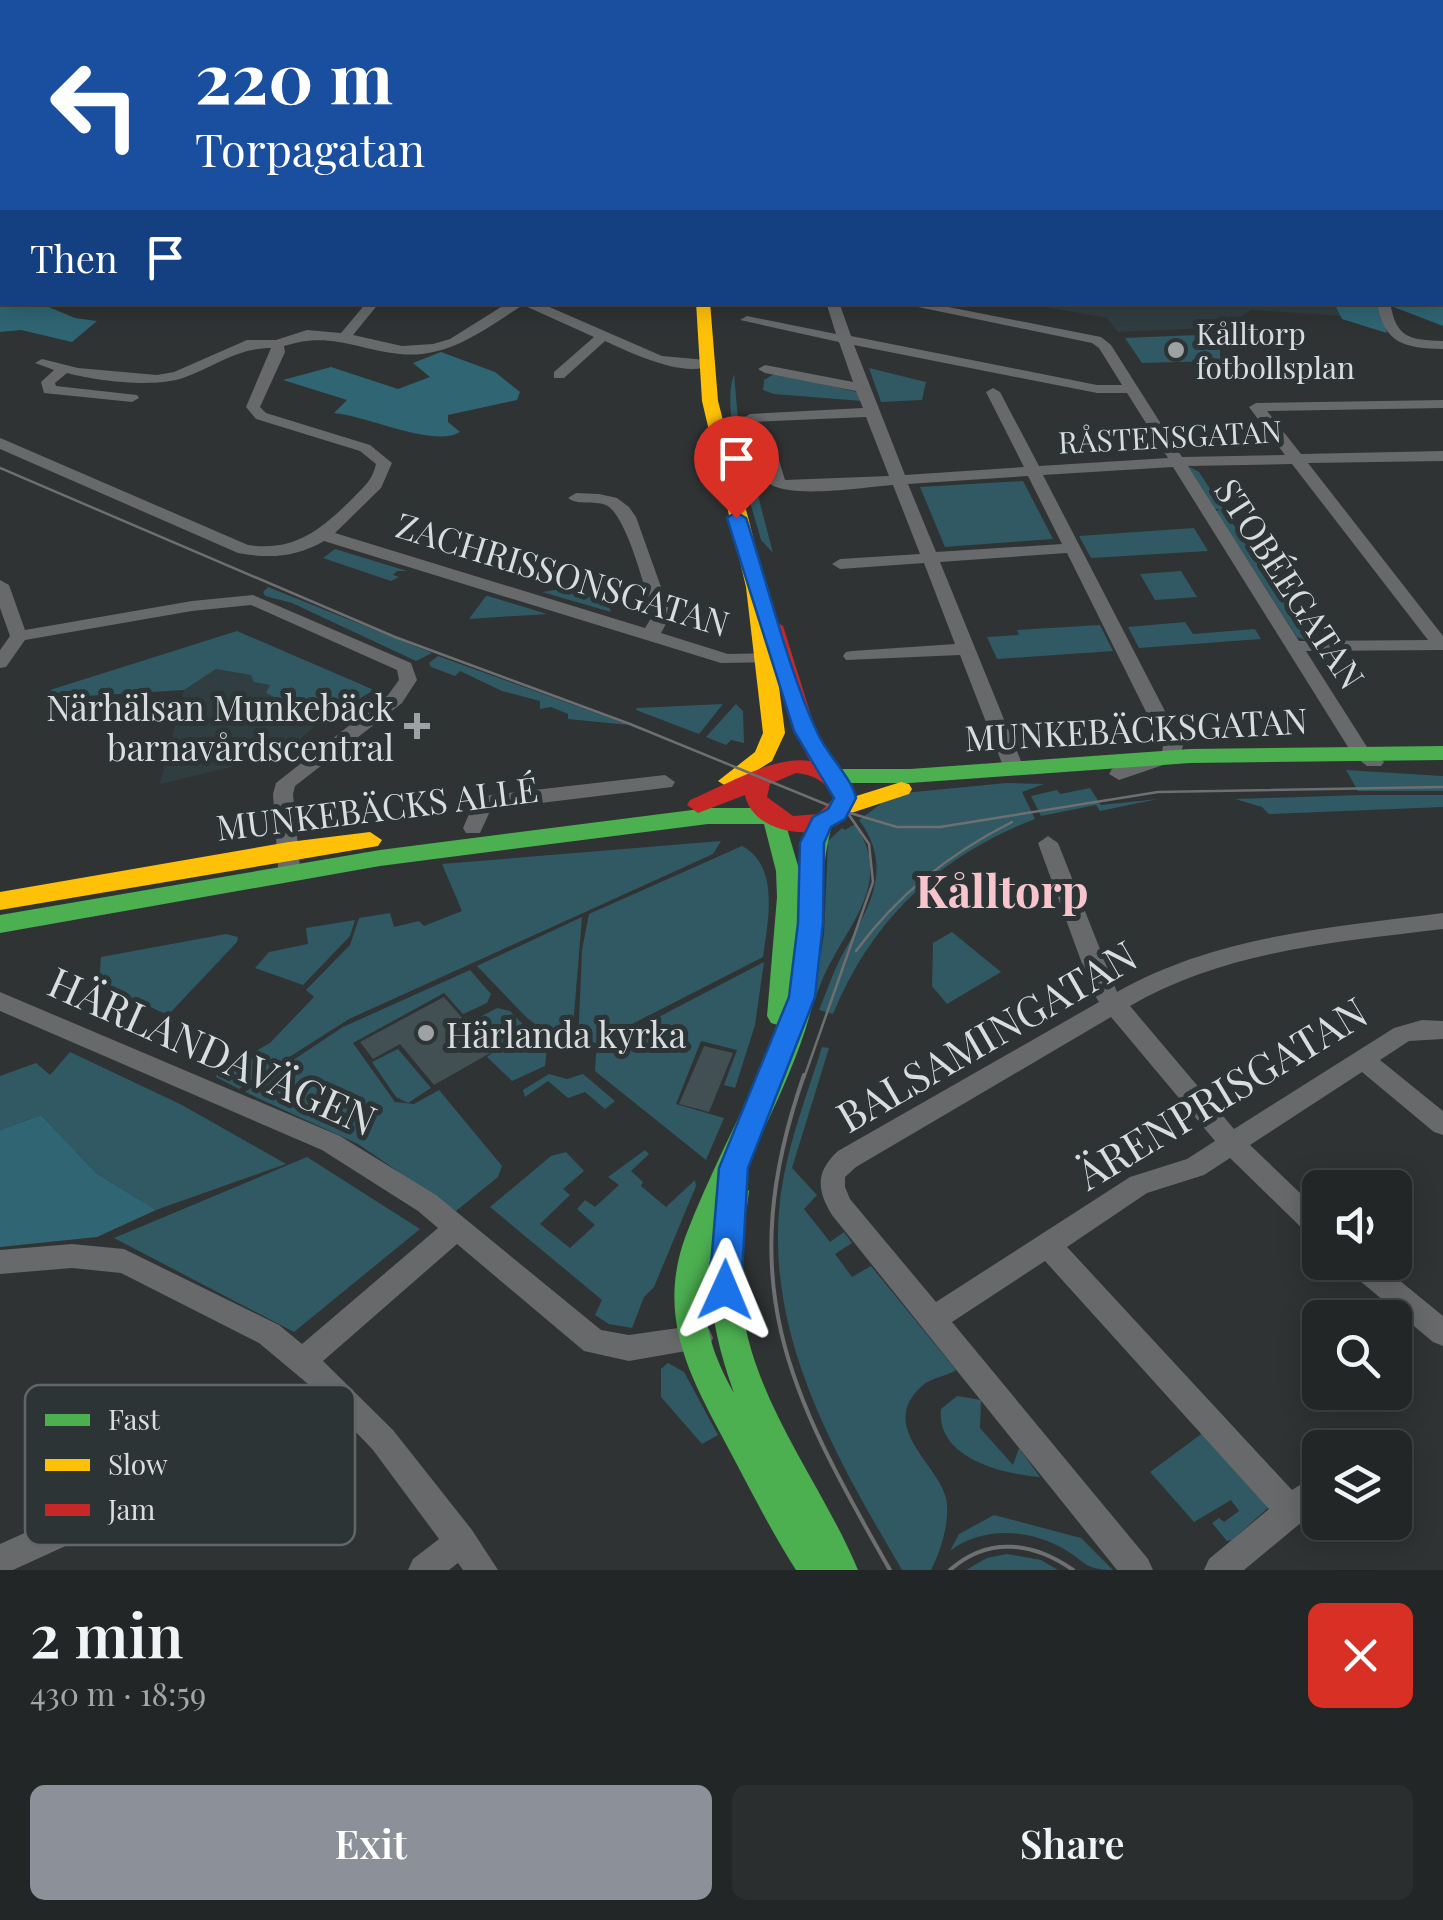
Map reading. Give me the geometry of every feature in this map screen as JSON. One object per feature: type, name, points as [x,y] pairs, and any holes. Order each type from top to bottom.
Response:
[{"type":"street","points":[[345,337],[372,305]]},
{"type":"street","points":[[42,362],[64,369],[170,378],[247,344],[277,344],[307,334],[345,337],[402,350],[446,346],[517,305]]},
{"type":"street","points":[[529,305],[659,360],[706,364]]},
{"type":"street","points":[[704,305],[706,364],[740,534],[774,658],[805,731],[844,792],[842,808],[821,822],[793,825],[771,818]]},
{"type":"street","points":[[833,305],[871,412],[1014,766]]},
{"type":"street","name":"STOBÉEGATAN","points":[[915,305],[1091,339],[1104,345],[1174,462],[1367,756]]},
{"type":"street","points":[[1383,305],[1386,322],[1408,340],[1443,345]]},
{"type":"street","points":[[747,320],[1097,389],[1130,390]]},
{"type":"street","points":[[560,375],[603,336]]},
{"type":"street","points":[[0,443],[244,550],[284,552],[326,536],[382,477],[384,464],[365,448],[262,416],[253,407],[278,352],[277,344]]},
{"type":"street","points":[[64,369],[48,382],[48,390],[132,398]]},
{"type":"street","points":[[765,369],[862,388]]},
{"type":"street","points":[[993,392],[1171,741],[1171,756],[1119,774]]},
{"type":"street","points":[[1442,645],[1256,407],[1443,404]]},
{"type":"street","points":[[750,418],[871,412]]},
{"type":"street","name":"RÅSTENSGATAN","points":[[770,454],[778,484],[806,486],[1174,462],[1443,456]]},
{"type":"street","points":[[576,498],[615,502],[628,517],[662,615],[651,634]]},
{"type":"street","name":"ZACHRISSONSGATAN","points":[[326,536],[727,659],[774,658]]},
{"type":"street","points":[[840,564],[1074,548]]},
{"type":"street","points":[[0,585],[19,636]]},
{"type":"street","points":[[0,663],[19,636],[192,606],[253,600],[406,666],[408,680],[395,699],[286,783],[283,794],[289,861]]},
{"type":"street","points":[[1294,646],[1442,645]]},
{"type":"street","points":[[852,656],[967,648]]},
{"type":"street","points":[[769,1078],[788,929],[788,871],[771,818],[755,798],[789,746],[788,722],[774,658]]},
{"type":"street","points":[[615,822],[706,792],[747,771],[762,758],[774,738],[774,658]]},
{"type":"street","name":"MUNKEBÄCKSGATAN","points":[[842,808],[897,789],[1267,761],[1443,753]]},
{"type":"street","name":"MUNKEBÄCKSGATAN","points":[[830,774],[891,778],[1171,756],[1367,756],[1443,762]]},
{"type":"street","points":[[768,775],[802,766],[830,774]]},
{"type":"street","name":"MUNKEBÄCKS ALLÉ","points":[[0,900],[289,861],[460,846],[615,822],[693,806],[768,775]]},
{"type":"street","points":[[473,828],[483,803],[665,782]]},
{"type":"street","name":"MUNKEBÄCKS ALLÉ","points":[[0,924],[289,861],[473,828],[719,813],[771,818]]},
{"type":"street","name":"MUNKEBÄCKS ALLÉ","points":[[615,822],[750,825],[769,836],[782,854]]},
{"type":"street","points":[[803,1565],[691,1340],[686,1297],[694,1258],[718,1192],[734,1168],[802,997],[811,923],[812,843],[821,822]]},
{"type":"street","points":[[1048,843],[1096,973],[1114,1004],[1230,1143],[1302,1213]]},
{"type":"street","name":"BALSAMINGATAN","points":[[1137,1570],[841,1208],[830,1186],[831,1175],[847,1159],[1114,1004],[1190,968],[1254,948],[1349,930],[1443,921]]},
{"type":"street","name":"HÄRLANDAVÄGEN","points":[[0,1001],[331,1143],[427,1203],[594,1342],[629,1348],[730,1333]]},
{"type":"street","name":"ÄRENPRISGATAN","points":[[932,1320],[1140,1185],[1174,1177],[1361,1058],[1409,1031],[1443,1030]]},
{"type":"street","points":[[1361,1058],[1443,1124]]},
{"type":"street","points":[[734,1168],[725,1262],[730,1333],[744,1388],[840,1570]]},
{"type":"street","points":[[304,1360],[458,1228]]},
{"type":"street","points":[[1049,1246],[1290,1510]]},
{"type":"street","points":[[0,1262],[72,1256],[124,1262],[269,1334],[331,1385]]},
{"type":"street","points":[[1378,1280],[1443,1334]]},
{"type":"street","points":[[355,1410],[383,1440],[482,1570]]},
{"type":"street","points":[[1220,1570],[1302,1501]]},
{"type":"street","points":[[424,1570],[460,1541]]},
{"type":"street","points":[[2,1560],[35,1545]]},
{"type":"shaded area","points":[[0,305],[44,305],[75,318],[97,321],[72,342],[21,330],[0,332]]},
{"type":"shaded area","points":[[1033,305],[1336,305],[1341,316],[1251,310],[1225,327],[1118,332],[1107,318]]},
{"type":"shaded area","points":[[1335,305],[1443,305],[1443,326],[1391,306],[1381,310],[1387,333],[1342,319]]},
{"type":"shaded area","name":"Kålltorp fotbollsplan","points":[[1220,334],[1220,361],[1142,363],[1125,338]]},
{"type":"shaded area","points":[[441,352],[495,372],[520,392],[517,400],[448,415],[448,422],[460,432],[434,436],[334,413],[347,400],[283,380],[331,367],[398,389],[430,377],[413,363]]},
{"type":"shaded area","points":[[869,368],[926,382],[922,400],[881,402]]},
{"type":"shaded area","points":[[776,373],[857,392],[862,401],[763,390],[764,380]]},
{"type":"shaded area","points":[[734,374],[738,419],[773,553],[761,540],[738,456],[731,411]]},
{"type":"shaded area","points":[[1188,466],[1199,472],[1303,631],[1305,640],[1297,637],[1216,511],[1220,509],[1215,509]]},
{"type":"shaded area","points":[[1023,481],[1053,539],[945,547],[920,487]]},
{"type":"shaded area","points":[[1194,528],[1208,551],[1091,558],[1079,536]]},
{"type":"shaded area","points":[[335,549],[407,571],[397,571],[393,575],[399,577],[391,581],[323,558]]},
{"type":"shaded area","points":[[1181,571],[1197,597],[1155,600],[1140,574]]},
{"type":"shaded area","points":[[599,583],[611,612],[542,592]]},
{"type":"shaded area","points":[[268,587],[432,653],[416,661],[292,603],[265,596],[263,592]]},
{"type":"shaded area","points":[[488,596],[547,614],[469,619]]},
{"type":"shaded area","points":[[1185,622],[1193,634],[1255,629],[1261,639],[1139,648],[1128,627]]},
{"type":"shaded area","points":[[1100,625],[1113,651],[997,659],[987,637],[1019,635],[1017,630]]},
{"type":"shaded area","points":[[237,631],[374,690],[319,723],[295,710],[297,698],[276,698],[266,693],[270,685],[254,682],[251,675],[216,669],[184,690],[68,697],[50,690]]},
{"type":"shaded area","points":[[438,656],[629,725],[568,719],[568,714],[551,707],[540,709],[540,701],[502,691],[460,671],[455,676],[431,667],[429,663]]},
{"type":"shaded area","points":[[216,669],[301,679],[321,721],[291,747],[272,757],[160,784],[184,690]]},
{"type":"shaded area","points":[[723,704],[699,734],[636,710],[637,708]]},
{"type":"shaded area","points":[[736,704],[743,711],[744,743],[731,740],[726,745],[706,737]]},
{"type":"shaded area","points":[[1346,770],[1443,776],[1443,791],[1358,791]]},
{"type":"shaded area","points":[[1006,783],[1044,784],[1022,792],[1035,819],[1000,834],[939,872],[889,920],[849,980],[833,1014],[819,1010],[873,891],[876,857],[859,820],[894,794]]},
{"type":"shaded area","points":[[1090,788],[1101,805],[1158,799],[1100,811],[1096,805],[1041,816],[1031,796]]},
{"type":"shaded area","points":[[1443,795],[1443,807],[1269,814],[1262,807],[1235,799]]},
{"type":"shaded area","points":[[855,824],[870,861],[870,878],[860,910],[813,1004],[824,934],[828,841],[842,828]]},
{"type":"shaded area","points":[[721,841],[713,854],[349,1019],[239,1089],[216,1077],[218,1072],[270,1043],[314,997],[306,990],[350,945],[359,918],[390,913],[394,927],[419,921],[424,926],[462,911],[442,864]]},
{"type":"shaded area","points":[[742,846],[754,855],[767,880],[769,911],[763,957],[591,1045],[578,1047],[582,950],[589,914]]},
{"type":"shaded area","points":[[582,917],[572,1039],[566,1048],[526,1017],[477,966]]},
{"type":"shaded area","points":[[355,920],[350,936],[303,985],[255,968],[269,952],[308,944],[306,928]]},
{"type":"shaded area","points":[[952,932],[1001,972],[947,1004],[932,986],[933,943]]},
{"type":"shaded area","points":[[226,934],[238,937],[237,942],[168,1015],[99,984],[101,957]]},
{"type":"shaded area","points":[[764,962],[755,1025],[735,1088],[724,1085],[737,1050],[701,1041],[676,1104],[724,1118],[706,1160],[595,1071],[596,1054],[605,1045]]},
{"type":"shaded area","points":[[470,970],[491,994],[487,1003],[463,1014],[444,993],[353,1043],[395,1102],[414,1104],[439,1090],[502,1166],[498,1177],[456,1211],[358,1144],[245,1092],[343,1027]]},
{"type":"shaded area","points":[[497,1008],[510,1011],[547,1049],[545,1066],[512,1081],[487,1057],[493,1052],[469,1023]]},
{"type":"shaded area","points":[[822,1047],[829,1048],[792,1168],[817,1195],[804,1209],[830,1242],[844,1232],[852,1243],[835,1254],[852,1277],[871,1266],[956,1370],[923,1385],[910,1400],[906,1414],[913,1443],[939,1482],[947,1503],[944,1533],[931,1570],[902,1570],[852,1482],[809,1390],[782,1294],[778,1244],[784,1174]]},
{"type":"shaded area","points":[[398,1049],[431,1088],[408,1103],[396,1097],[372,1062]]},
{"type":"shaded area","points":[[70,1052],[182,1105],[286,1164],[156,1210],[96,1173],[41,1115],[0,1130],[0,1076],[36,1063],[50,1075]]},
{"type":"shaded area","points":[[549,1074],[567,1079],[583,1074],[615,1101],[605,1109],[585,1092],[568,1098],[548,1081],[525,1097],[523,1090]]},
{"type":"shaded area","points":[[41,1115],[96,1173],[156,1210],[97,1237],[0,1247],[0,1130]]},
{"type":"shaded area","points":[[645,1150],[649,1154],[631,1171],[643,1182],[641,1186],[666,1207],[695,1180],[696,1186],[654,1287],[644,1297],[632,1328],[609,1324],[595,1315],[602,1300],[490,1207],[551,1156],[566,1152],[584,1171],[563,1189],[570,1195],[540,1224],[570,1248],[595,1225],[577,1209],[585,1200],[595,1207],[619,1185],[608,1177]]},
{"type":"shaded area","points":[[307,1157],[420,1229],[294,1332],[114,1238]]},
{"type":"shaded area","points":[[668,1363],[684,1372],[718,1435],[702,1444],[661,1397],[661,1369]]},
{"type":"shaded area","points":[[957,1396],[981,1400],[980,1428],[1013,1465],[1019,1448],[1040,1477],[991,1467],[960,1451],[942,1426],[941,1409]]},
{"type":"shaded area","points":[[1204,1432],[1269,1507],[1232,1540],[1227,1541],[1212,1523],[1219,1518],[1224,1522],[1239,1511],[1231,1500],[1194,1522],[1150,1472]]},
{"type":"shaded area","points":[[994,1515],[1081,1538],[1113,1570],[1091,1567],[1050,1542],[1021,1534],[977,1537],[950,1551],[959,1534]]},
{"type":"shaded area","points":[[1007,1554],[1041,1560],[1058,1570],[966,1570],[987,1558]]},
{"type":"building","name":"Härlanda kyrka","points":[[444,997],[492,1052],[434,1085],[400,1044],[373,1059],[360,1042]]},
{"type":"building","points":[[704,1046],[733,1053],[709,1112],[679,1104]]},
{"type":"tram line","points":[[0,468],[395,637],[630,724],[847,812]]},
{"type":"tram line","points":[[847,812],[897,827],[940,827],[1158,792],[1443,787]]},
{"type":"tram line","points":[[804,1078],[873,882],[869,844],[847,812]]},
{"type":"tram line","points":[[856,951],[889,911],[926,877],[1012,822]]},
{"type":"tram line","points":[[804,1075],[783,1149],[773,1215],[772,1276],[781,1333],[823,1446],[890,1570]]},
{"type":"tram line","points":[[950,1570],[980,1552],[1011,1547],[1042,1553],[1073,1570]]},
{"type":"traffic: fast","points":[[833,776],[910,776],[1190,756],[1443,753]]},
{"type":"traffic: fast","points":[[0,924],[380,858],[708,816],[768,816]]},
{"type":"traffic: fast","points":[[775,820],[788,871],[789,897],[780,1016]]},
{"type":"traffic: fast","points":[[817,1570],[791,1531],[699,1361],[689,1311],[689,1286],[700,1237],[776,1068],[803,991],[812,851],[821,822]]},
{"type":"traffic: fast","points":[[734,1191],[725,1292],[740,1366],[769,1436],[840,1570]]},
{"type":"traffic: slow","points":[[703,305],[710,401],[756,587],[774,733],[764,756],[729,781]]},
{"type":"traffic: slow","points":[[842,808],[901,789]]},
{"type":"traffic: slow","points":[[0,901],[289,850],[370,840]]},
{"type":"traffic: jam","points":[[773,626],[805,731],[827,773]]},
{"type":"traffic: jam","points":[[796,766],[826,774],[842,790],[845,798],[826,819],[814,824],[788,823],[764,809],[755,798],[760,780],[777,770],[796,766]]},
{"type":"traffic: jam","points":[[698,805],[760,780]]},
{"type":"place","name":"Kålltorp fotbollsplan","points":[[1176,350]]},
{"type":"place","name":"Närhälsan Munkebäck barnavårdscentral","points":[[417,726]]},
{"type":"place","name":"Härlanda kyrka","points":[[426,1033]]},
{"type":"district","name":"Kålltorp","points":[[1002,889]]},
{"type":"route","points":[[725,1290],[734,1168],[802,997],[811,923],[812,843],[821,822],[837,814],[845,798],[842,786],[827,772],[805,731],[768,606],[756,587],[736,518]]}]
